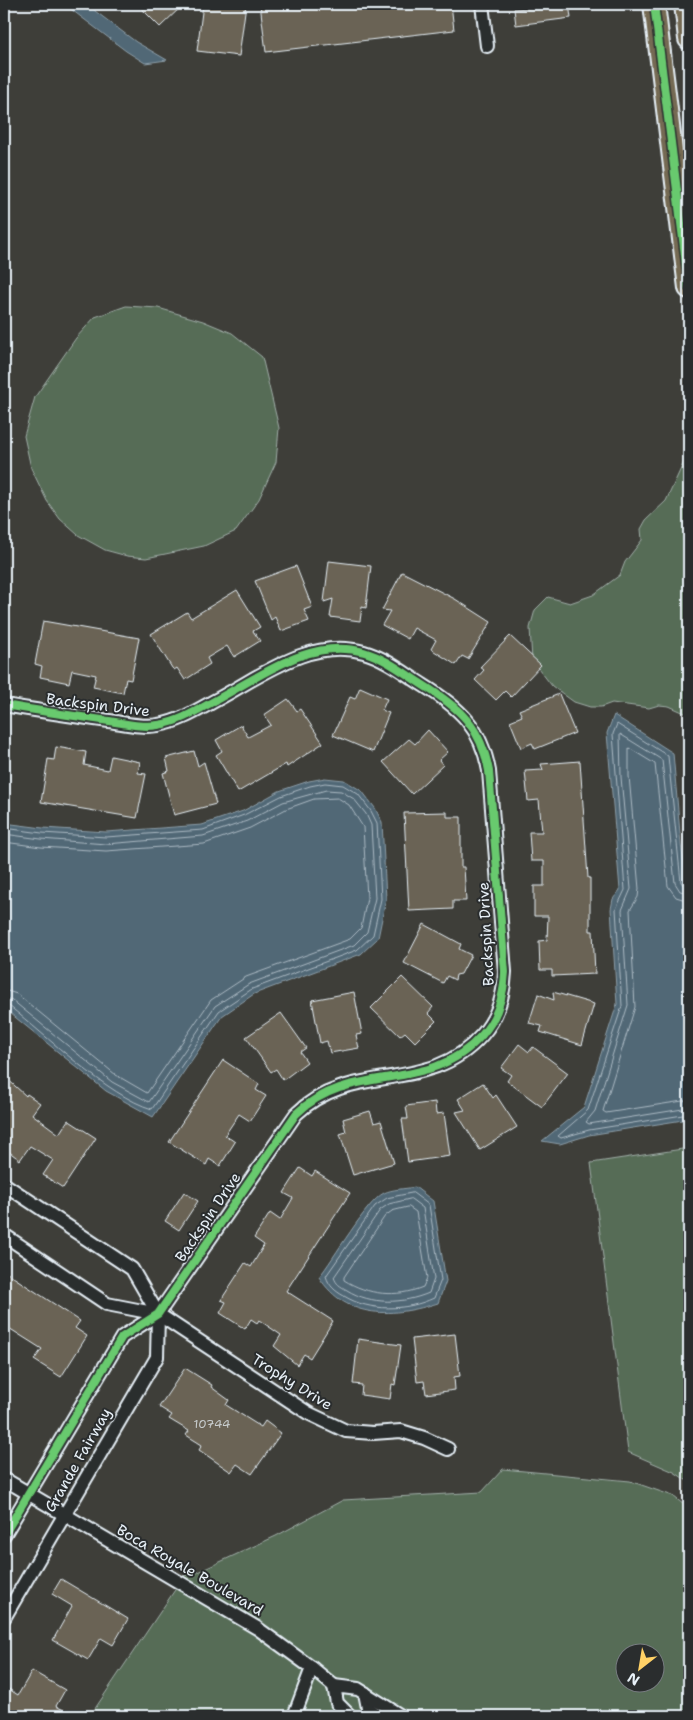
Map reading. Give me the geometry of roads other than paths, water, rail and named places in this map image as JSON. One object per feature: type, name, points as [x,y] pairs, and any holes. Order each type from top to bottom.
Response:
[{"type":"main road","points":[[654,4],[689,288]]},
{"type":"main road","points":[[685,4],[689,39]]},
{"type":"street","points":[[482,4],[487,46]]},
{"type":"street","name":"Backspin Drive","points":[[4,705],[56,714],[156,726],[182,718],[299,656],[323,650],[352,650],[364,652],[390,664],[455,706],[473,727],[487,758],[505,972],[501,999],[492,1021],[480,1038],[464,1054],[441,1066],[338,1086],[318,1095],[302,1107],[284,1129],[158,1314],[122,1337],[28,1494]]},
{"type":"street","name":"Trophy Drive","points":[[4,1184],[132,1269],[158,1314]]},
{"type":"street","name":"Trophy Drive","points":[[4,1235],[107,1304],[158,1314],[308,1413],[333,1426],[358,1433],[409,1432],[448,1449]]},
{"type":"street","name":"Grande Fairway","points":[[4,1618],[158,1357],[158,1314]]},
{"type":"street","name":"Boca Royale Boulevard","points":[[4,1480],[256,1628],[334,1686]]},
{"type":"street","name":"Grande Fairway","points":[[4,1535],[28,1494]]},
{"type":"street","points":[[294,1716],[312,1668]]},
{"type":"street","points":[[350,1716],[337,1703],[334,1686],[358,1689],[401,1716]]},
{"type":"street","points":[[365,1693],[368,1708],[376,1716]]},
{"type":"water","points":[[64,4],[93,4],[95,11],[136,42],[167,60],[145,63]]},
{"type":"water","points":[[614,715],[673,753],[681,845],[689,894],[689,1119],[589,1135],[560,1144],[542,1141],[584,1107],[617,1004],[611,909],[613,899],[620,890],[607,733]]},
{"type":"water","points":[[325,778],[344,780],[362,791],[375,808],[382,822],[386,899],[378,938],[361,954],[254,994],[222,1016],[153,1117],[106,1091],[5,1009],[4,823],[43,828],[106,832],[202,825],[243,811],[279,791]]},
{"type":"water","points":[[415,1187],[433,1201],[446,1281],[438,1303],[421,1308],[388,1313],[372,1312],[343,1302],[330,1291],[319,1277],[377,1198],[387,1192]]}]
